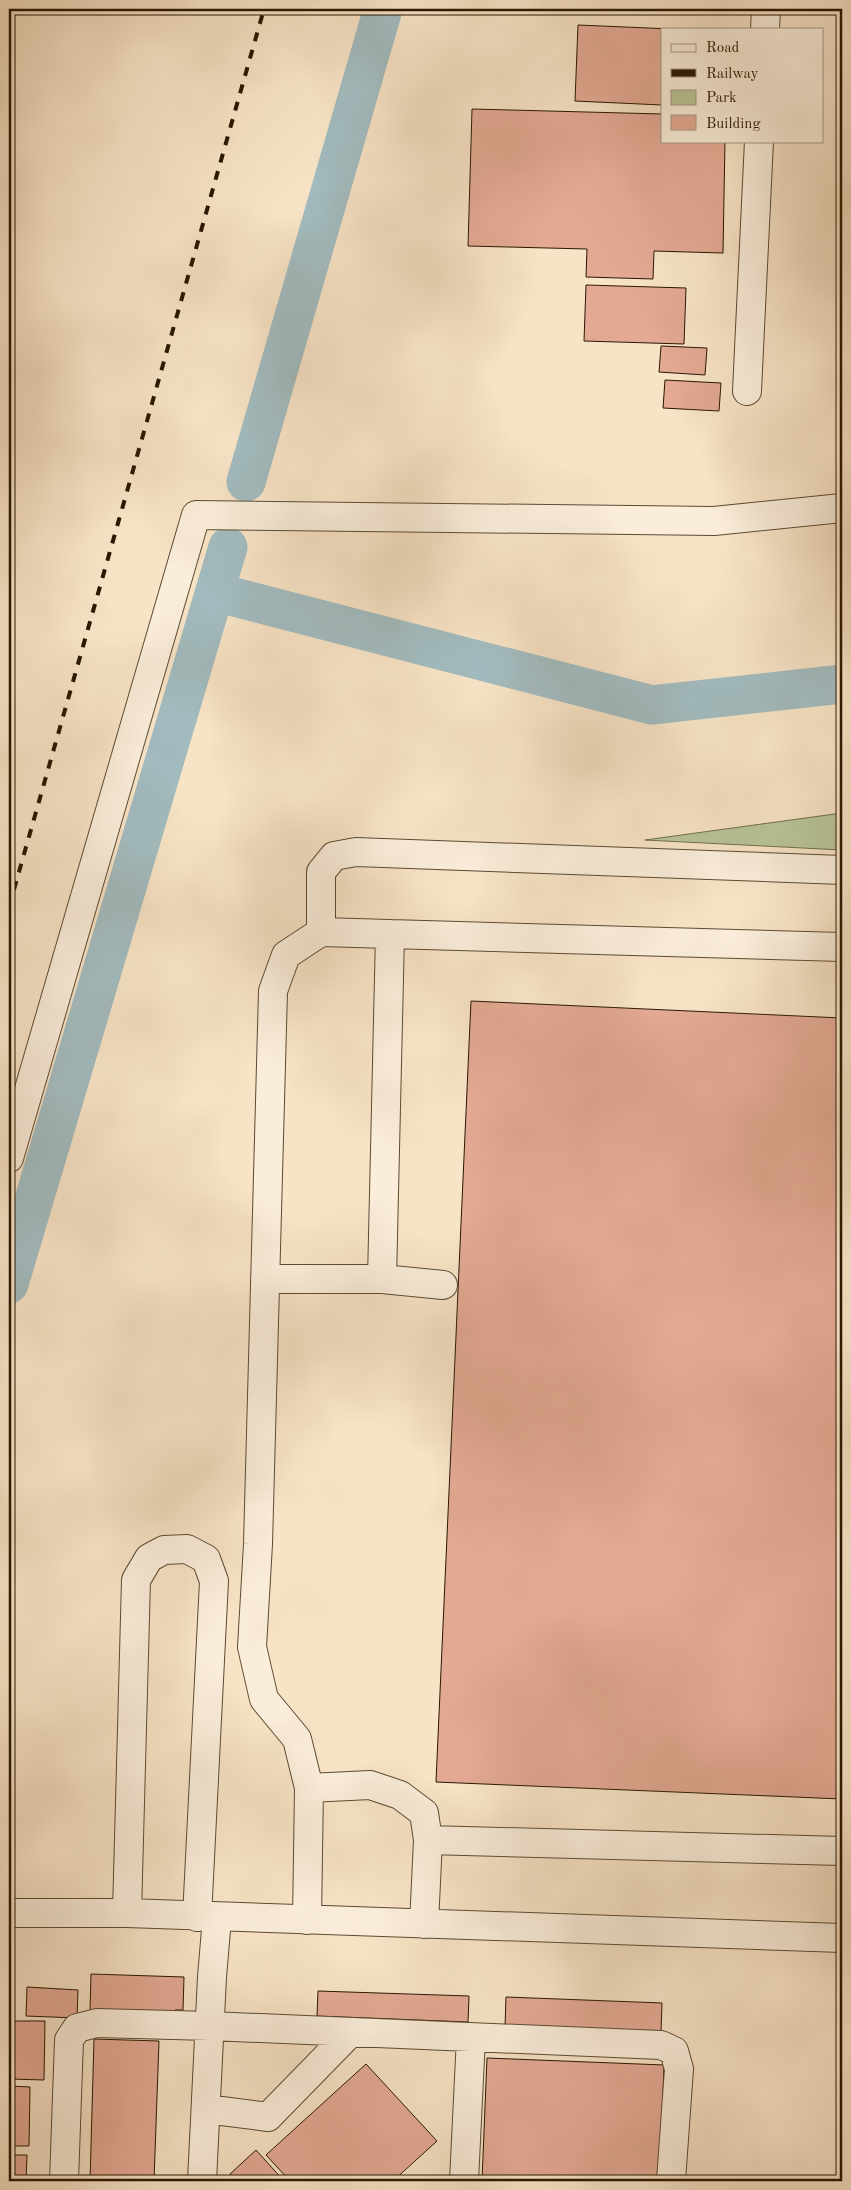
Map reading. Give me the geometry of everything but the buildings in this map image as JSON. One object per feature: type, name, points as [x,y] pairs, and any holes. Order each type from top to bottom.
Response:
[{"type":"street","points":[[765,28],[766,9]]},
{"type":"street","points":[[747,391],[759,142]]},
{"type":"street","points":[[9,1158],[196,515],[714,521],[842,508]]},
{"type":"street","points":[[321,932],[321,872],[334,856],[356,852],[842,870]]},
{"type":"street","points":[[306,1920],[309,1788],[297,1739],[264,1700],[252,1647],[258,1544],[273,991],[286,955],[321,932],[842,948]]},
{"type":"street","points":[[382,1279],[390,934]]},
{"type":"street","points":[[265,1279],[382,1279],[444,1285]]},
{"type":"street","points":[[127,1914],[136,1580],[148,1558],[164,1550],[187,1549],[206,1559],[214,1581],[207,1917],[210,2026],[202,2181]]},
{"type":"street","points":[[309,1788],[370,1785],[400,1795],[424,1813],[428,1840],[424,1924]]},
{"type":"street","points":[[428,1840],[842,1851]]},
{"type":"street","points":[[9,1913],[127,1914],[842,1938]]},
{"type":"street","points":[[64,2181],[69,2040],[77,2028],[97,2023],[661,2045],[674,2051],[679,2069],[672,2181]]},
{"type":"street","points":[[206,2109],[268,2117],[351,2032]]},
{"type":"street","points":[[464,2181],[471,2037]]},
{"type":"green space","points":[[842,813],[842,850],[645,840]]},
{"type":"waterway","points":[[246,482],[383,9]]},
{"type":"waterway","points":[[9,1284],[228,547]]},
{"type":"waterway","points":[[215,592],[652,705],[842,684]]},
{"type":"railway","points":[[9,907],[264,9]]}]
